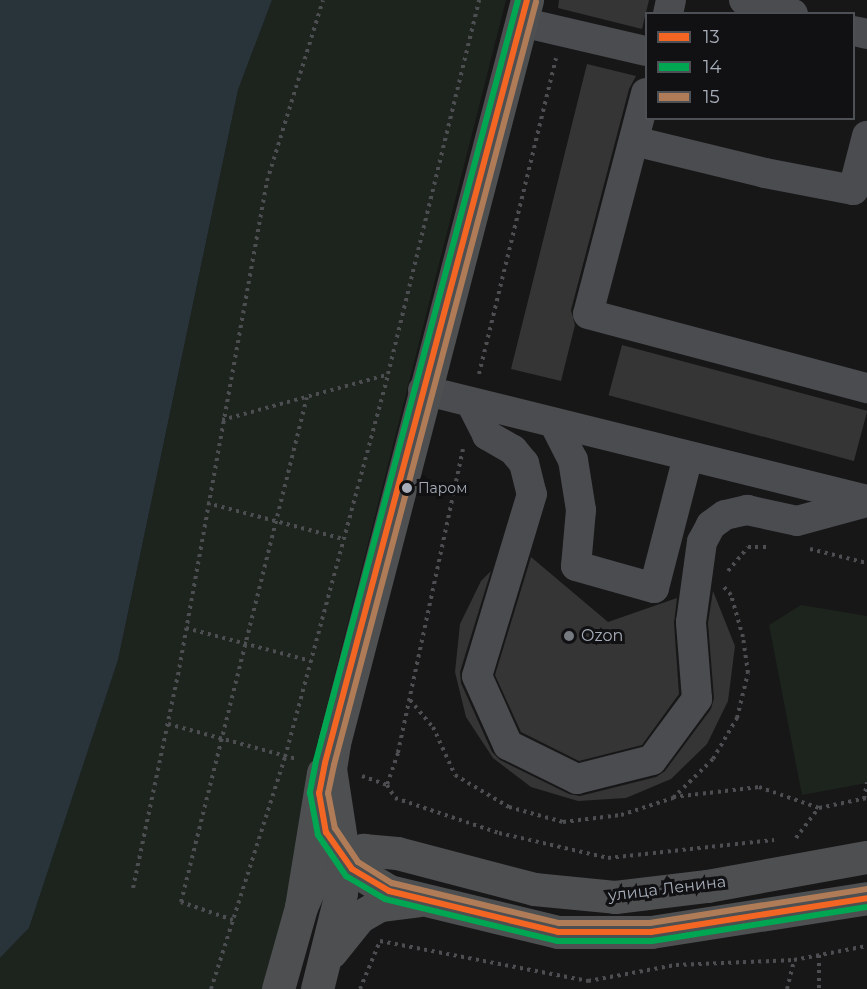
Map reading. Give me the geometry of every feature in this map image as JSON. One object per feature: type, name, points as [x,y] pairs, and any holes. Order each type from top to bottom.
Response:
[{"type":"main road","points":[[278,989],[302,907],[334,743],[423,390],[524,11]]},
{"type":"main road","points":[[321,974],[341,893],[343,857],[326,790]]},
{"type":"main road","name":"улица Ленина","points":[[326,790],[363,835],[397,853]]},
{"type":"main road","name":"улица Ленина","points":[[343,857],[363,850],[397,853],[534,889],[615,897],[707,886],[867,857]]},
{"type":"main road","points":[[343,857],[380,887],[546,930],[617,935],[867,898]]},
{"type":"main road","points":[[302,907],[319,873],[343,857]]},
{"type":"main road","points":[[321,974],[359,917],[380,905],[404,900],[432,900]]},
{"type":"street","points":[[744,0],[786,12]]},
{"type":"street","points":[[524,11],[645,51]]},
{"type":"street","points":[[645,97],[588,314],[867,388]]},
{"type":"street","points":[[634,141],[765,173],[853,190],[867,136]]},
{"type":"street","points":[[423,390],[472,405],[867,501]]},
{"type":"street","points":[[472,405],[487,435],[513,450],[524,463],[532,494],[477,676],[508,745],[577,779],[652,760],[697,699],[691,622],[702,542],[711,525],[725,514],[747,510],[797,521],[867,501]]},
{"type":"street","points":[[555,424],[573,460],[581,510],[576,566],[654,588],[688,457]]},
{"type":"path","points":[[133,888],[168,724],[267,181],[323,0]]},
{"type":"path","points":[[211,989],[285,758],[388,374],[479,0]]},
{"type":"path","points":[[222,420],[388,374]]},
{"type":"path","points":[[233,920],[181,902],[307,397]]},
{"type":"path","points":[[207,503],[343,538]]},
{"type":"path","points":[[727,573],[748,547],[781,547]]},
{"type":"path","points":[[802,547],[867,563]]},
{"type":"path","points":[[673,798],[713,759],[737,718],[748,673],[731,595],[720,581]]},
{"type":"path","points":[[186,628],[311,661]]},
{"type":"path","points":[[410,700],[433,727],[455,775],[509,807],[563,822],[621,814],[673,798],[759,787],[819,808]]},
{"type":"path","points":[[168,724],[285,758]]},
{"type":"path","points":[[864,799],[867,782]]},
{"type":"path","points":[[360,989],[380,941]]},
{"type":"path","points":[[819,955],[819,989]]},
{"type":"path","points":[[786,989],[794,960]]},
{"type":"shaded area","points":[[0,0],[272,0],[238,90],[118,660],[29,928],[0,958]]},
{"type":"shaded area","points":[[272,0],[506,0],[310,772],[301,854],[262,989],[0,989],[0,958],[29,928],[118,660],[238,90]]},
{"type":"shaded area","points":[[801,605],[867,616],[867,783],[802,795],[769,625]]},
{"type":"building","points":[[559,0],[649,0],[642,29],[558,8]]},
{"type":"building","points":[[587,64],[636,76],[629,89],[571,310],[575,325],[561,381],[511,369]]},
{"type":"building","points":[[622,345],[867,411],[854,461],[609,395]]},
{"type":"building","points":[[531,557],[608,622],[677,598],[674,623],[679,694],[642,745],[579,761],[521,732],[495,675]]},
{"type":"building","points":[[491,571],[460,672],[461,683],[492,752],[500,760],[569,794],[580,796],[656,777],[665,771],[711,709],[714,698],[708,623],[713,591],[735,646],[728,701],[707,744],[671,779],[626,798],[578,801],[531,787],[493,758],[466,717],[455,672],[460,624],[481,581]]},
{"type":"transit line","name":"14","points":[[518,0],[316,761],[310,793],[318,835],[346,876],[385,899],[557,941],[652,941],[867,907]]},
{"type":"transit line","name":"13","points":[[527,0],[325,763],[319,793],[326,832],[352,869],[389,891],[558,932],[651,932],[867,898]]},
{"type":"transit line","name":"15","points":[[536,2],[334,765],[328,793],[335,828],[358,862],[392,883],[559,923],[650,923],[866,889]]},
{"type":"place","name":"Паром","points":[[407,488]]},
{"type":"place","name":"Ozon","points":[[569,636]]}]
